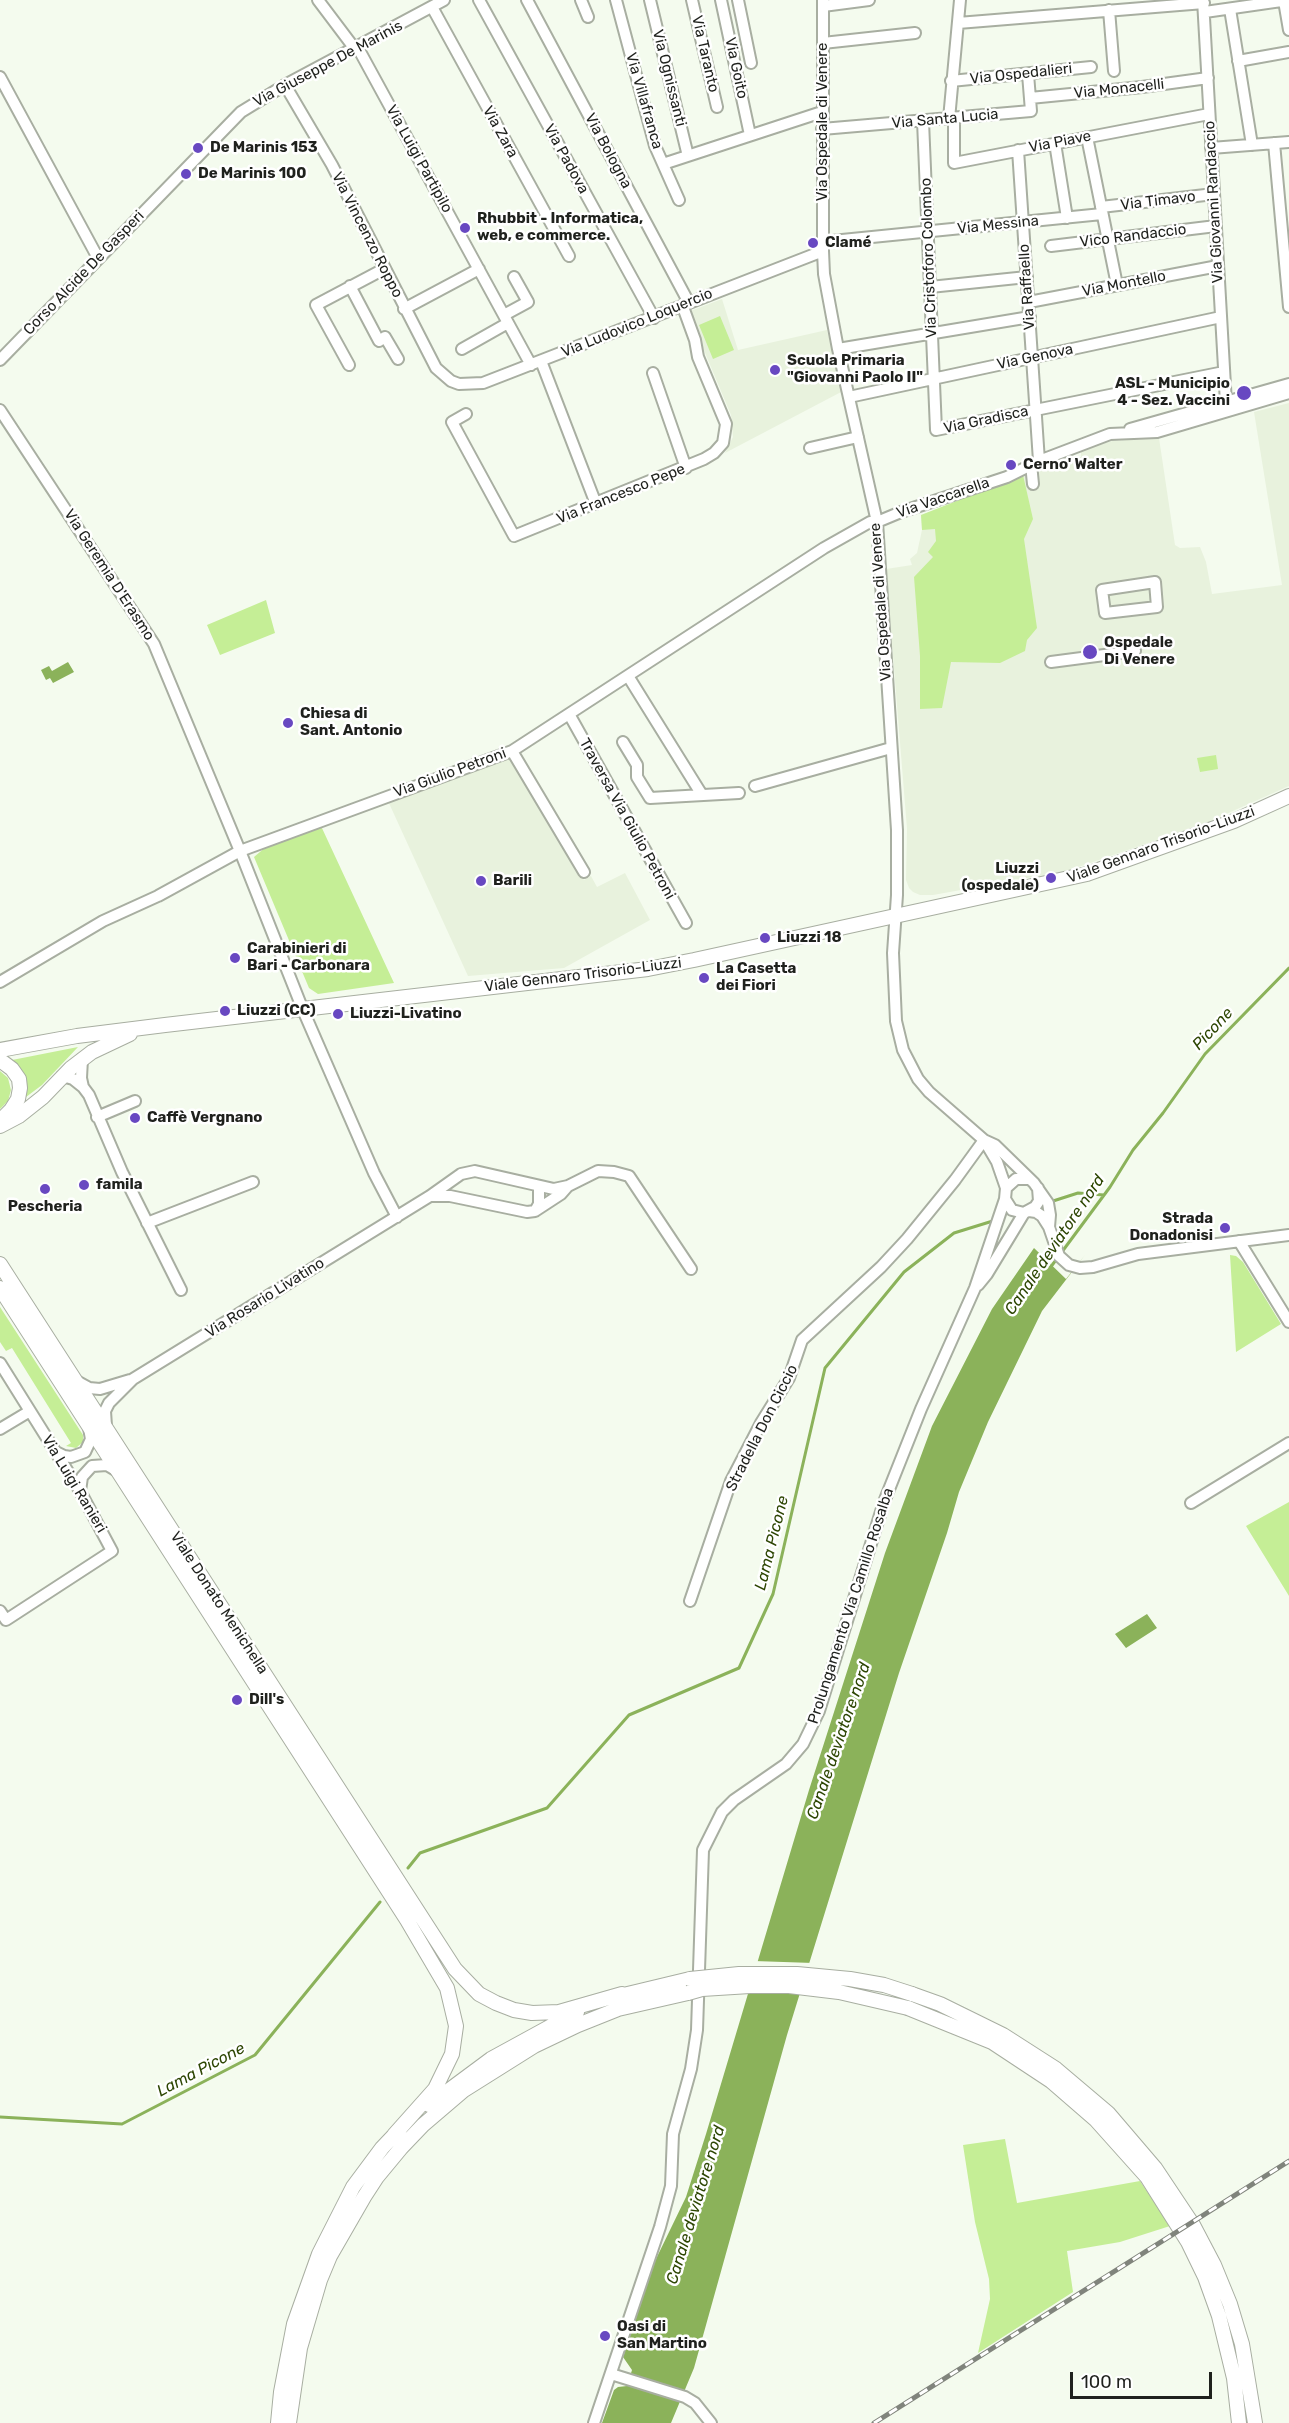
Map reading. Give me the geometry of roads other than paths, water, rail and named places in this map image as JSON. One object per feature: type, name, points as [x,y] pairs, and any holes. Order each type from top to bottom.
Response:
[{"type":"main road","name":"Viale Gennaro Trisorio-Liuzzi","points":[[0,1050],[77,1036],[648,969],[1086,874],[1234,821],[1289,796]]},
{"type":"main road","points":[[0,1126],[19,1116],[43,1097],[62,1076],[92,1052],[140,1029]]},
{"type":"main road","points":[[0,1060],[12,1069],[19,1079],[20,1088],[18,1099],[11,1110],[0,1120]]},
{"type":"main road","name":"Viale Donato Menichella","points":[[0,1264],[106,1426],[442,1976],[454,2010],[456,2037],[452,2054],[435,2089],[394,2135]]},
{"type":"main road","name":"Viale Donato Menichella","points":[[0,1288],[119,1473],[455,1969],[479,1994],[514,2010],[532,2013],[559,2012],[622,1994]]},
{"type":"main road","points":[[289,2423],[300,2348],[315,2295],[330,2256],[364,2197],[395,2155],[423,2125],[464,2090],[518,2055],[596,2017],[692,1987],[771,1973],[850,1979],[912,1994],[940,2004],[1004,2035],[1056,2069],[1108,2114],[1133,2140],[1177,2198],[1214,2265],[1242,2344],[1250,2380],[1255,2423]]},
{"type":"main road","points":[[278,2423],[281,2392],[294,2324],[319,2254],[348,2197],[378,2153],[394,2135],[491,2059],[579,2011],[622,1994],[667,1983],[692,1987],[813,1988],[864,1996],[908,2008],[992,2042],[1051,2081],[1096,2120],[1147,2177],[1170,2211],[1205,2277],[1219,2316],[1250,2380]]},
{"type":"main road","points":[[294,2324],[315,2295],[319,2254]]},
{"type":"main road","points":[[1214,2265],[1219,2316],[1234,2378],[1239,2423]]},
{"type":"street","name":"Via Giuseppe De Marinis","points":[[167,186],[241,112],[285,85],[444,0]]},
{"type":"street","name":"Via Padova","points":[[479,0],[654,318]]},
{"type":"street","name":"Via Bologna","points":[[527,0],[686,305]]},
{"type":"street","points":[[580,0],[588,17]]},
{"type":"street","name":"Via Villafranca","points":[[616,0],[655,146],[679,200]]},
{"type":"street","name":"Via Ognissanti","points":[[650,0],[688,156]]},
{"type":"street","name":"Via Taranto","points":[[692,0],[717,107]]},
{"type":"street","name":"Via Goito","points":[[721,0],[750,135]]},
{"type":"street","points":[[738,0],[751,63]]},
{"type":"street","points":[[823,3],[869,0]]},
{"type":"street","points":[[952,119],[951,81],[960,0]]},
{"type":"street","points":[[958,23],[1109,10],[1204,5],[1230,9],[1272,1],[1286,1],[1289,30]]},
{"type":"street","name":"Via Luigi Partipilo","points":[[324,2],[357,48],[506,319],[536,363],[596,504]]},
{"type":"street","name":"Via Ospedale di Venere","points":[[823,3],[824,274],[838,349],[877,522],[897,830],[892,953],[896,1021],[903,1050],[918,1079],[929,1092],[984,1140],[995,1145],[1029,1179]]},
{"type":"street","name":"Via Giovanni Randaccio","points":[[1204,5],[1226,403]]},
{"type":"street","name":"Via Zara","points":[[432,7],[569,256]]},
{"type":"street","points":[[1230,9],[1252,144]]},
{"type":"street","points":[[1109,10],[1114,71]]},
{"type":"street","points":[[823,43],[915,33]]},
{"type":"street","points":[[1238,61],[1289,52]]},
{"type":"street","name":"Via Ospedalieri","points":[[951,81],[1091,67]]},
{"type":"street","points":[[1028,74],[1030,98]]},
{"type":"street","points":[[0,77],[98,258]]},
{"type":"street","name":"Via Monacelli","points":[[1030,98],[1208,78]]},
{"type":"street","name":"Via Vincenzo Roppo","points":[[285,85],[332,165],[436,368],[451,381]]},
{"type":"street","name":"Via Santa Lucia","points":[[822,129],[1031,111],[1030,98]]},
{"type":"street","points":[[663,164],[822,112]]},
{"type":"street","name":"Via Piave","points":[[952,119],[954,163],[1209,114]]},
{"type":"street","name":"Via Cristoforo Colombo","points":[[923,121],[936,430]]},
{"type":"street","points":[[1087,137],[1117,285]]},
{"type":"street","points":[[1055,142],[1066,218]]},
{"type":"street","points":[[1211,148],[1289,142]]},
{"type":"street","points":[[1274,143],[1289,307]]},
{"type":"street","name":"Via Raffaello","points":[[1018,150],[1036,410],[1033,484]]},
{"type":"street","name":"Corso Alcide De Gasperi","points":[[0,360],[167,186]]},
{"type":"street","name":"Via Timavo","points":[[1102,211],[1214,194]]},
{"type":"street","name":"Via Messina","points":[[823,247],[927,232],[1066,218],[1102,211]]},
{"type":"street","name":"Vico Randaccio","points":[[1051,246],[1216,226]]},
{"type":"street","name":"Via Ludovico Loquercio","points":[[451,381],[468,385],[483,383],[654,318],[823,247]]},
{"type":"street","name":"Via Montello","points":[[1029,302],[1218,266]]},
{"type":"street","points":[[349,365],[316,305],[384,269]]},
{"type":"street","points":[[404,309],[479,269]]},
{"type":"street","points":[[462,349],[528,302],[514,277]]},
{"type":"street","points":[[930,287],[1027,277]]},
{"type":"street","points":[[350,286],[379,341],[386,337],[398,359]]},
{"type":"street","name":"Via Francesco Pepe","points":[[466,414],[452,422],[514,536],[686,468],[714,453],[723,443],[726,428],[698,357],[686,305]]},
{"type":"street","points":[[838,349],[1030,317]]},
{"type":"street","name":"Via Genova","points":[[849,398],[1221,317]]},
{"type":"street","name":"Via Gradisca","points":[[936,430],[1224,372]]},
{"type":"street","points":[[653,373],[686,468]]},
{"type":"street","name":"Via Vaccarella","points":[[877,522],[1007,477],[1035,463],[1110,434],[1289,384]]},
{"type":"street","name":"Via Vaccarella","points":[[1110,434],[1156,432],[1289,393]]},
{"type":"street","name":"Via Geremia D'Erasmo","points":[[0,410],[154,644],[303,1010]]},
{"type":"street","points":[[810,447],[858,437]]},
{"type":"street","name":"Via Giulio Petroni","points":[[0,982],[103,921],[158,896],[240,851],[512,751],[824,548],[870,522],[877,522]]},
{"type":"street","points":[[1155,582],[1157,607],[1106,613],[1102,590],[1155,582]]},
{"type":"street","points":[[1051,662],[1135,651]]},
{"type":"street","points":[[628,676],[702,795]]},
{"type":"street","name":"Traversa Via Giulio Petroni","points":[[569,714],[686,923]]},
{"type":"street","points":[[623,742],[638,765],[637,777],[650,798],[739,792]]},
{"type":"street","points":[[755,786],[891,748]]},
{"type":"street","points":[[512,751],[584,872]]},
{"type":"street","points":[[303,1010],[374,1173],[397,1217]]},
{"type":"street","points":[[82,1059],[83,1087],[181,1290]]},
{"type":"street","points":[[62,1076],[73,1079],[83,1087]]},
{"type":"street","points":[[97,1118],[135,1101]]},
{"type":"street","name":"Via Ospedale di Venere","points":[[984,1140],[997,1162],[1006,1194]]},
{"type":"street","name":"Stradella Don Ciccio","points":[[690,1601],[731,1482],[761,1423],[789,1378],[802,1340],[881,1268],[914,1232],[984,1140]]},
{"type":"street","name":"Via Rosario Livatino","points":[[133,1379],[397,1217],[461,1174],[475,1172],[554,1189],[568,1186],[598,1171],[629,1176],[691,1269]]},
{"type":"street","points":[[1049,1227],[1048,1203],[1038,1188],[1029,1179],[1016,1179],[1006,1194],[1012,1210],[1036,1212],[1041,1216],[1049,1227],[1059,1256],[1069,1265],[1080,1268],[1093,1267],[1138,1254],[1289,1235]]},
{"type":"street","points":[[147,1223],[253,1182]]},
{"type":"street","points":[[430,1196],[450,1196],[527,1212],[535,1211],[561,1194],[568,1186]]},
{"type":"street","points":[[535,1211],[539,1204],[539,1187]]},
{"type":"street","points":[[1027,1212],[1039,1201],[1038,1188]]},
{"type":"street","name":"Prolungamento Via Camillo Rosalba","points":[[594,2423],[660,2227],[671,2186],[673,2134],[694,2051],[698,2005],[703,1850],[722,1812],[734,1800],[786,1764],[803,1744],[819,1711],[884,1502],[921,1409],[975,1288],[1006,1194]]},
{"type":"street","name":"Prolungamento Via Camillo Rosalba","points":[[975,1288],[987,1274],[1027,1212]]},
{"type":"street","points":[[1239,1241],[1289,1322]]},
{"type":"street","name":"Via Luigi Ranieri","points":[[0,1363],[80,1491],[112,1551],[6,1620],[0,1611]]},
{"type":"street","points":[[78,1382],[89,1388],[100,1389],[133,1379]]},
{"type":"street","points":[[106,1426],[105,1411],[109,1403],[133,1379]]},
{"type":"street","points":[[0,1429],[30,1411]]},
{"type":"street","points":[[53,1448],[64,1456],[78,1456],[84,1452],[91,1439],[88,1425]]},
{"type":"street","points":[[1191,1503],[1289,1443]]},
{"type":"street","points":[[80,1491],[82,1477],[92,1466],[107,1465],[119,1473]]},
{"type":"street","points":[[612,2374],[686,2397],[695,2403],[711,2423]]},
{"type":"water","points":[[68,662],[74,672],[53,683],[50,678],[46,680],[41,670],[49,666],[52,671]]},
{"type":"water","name":"Canale deviatore nord","points":[[1034,1248],[1066,1279],[1085,1255],[1042,1311],[988,1422],[959,1492],[899,1673],[787,2035],[694,2368],[671,2423],[602,2423],[614,2390],[627,2386],[632,2370],[623,2357],[655,2261],[686,2197],[809,1790],[885,1553],[932,1426],[992,1309]]},
{"type":"water","points":[[1147,1614],[1157,1628],[1126,1648],[1115,1634]]},
{"type":"waterway","name":"Picone","points":[[1050,1268],[1110,1187],[1133,1150],[1205,1054],[1289,968]]},
{"type":"waterway","name":"Lama Picone","points":[[1050,1202],[1078,1193],[1104,1195]]},
{"type":"waterway","name":"Lama Picone","points":[[408,1868],[420,1853],[547,1808],[629,1715],[739,1668],[773,1594],[825,1368],[904,1272],[954,1233],[996,1220]]},
{"type":"waterway","name":"Lama Picone","points":[[0,2117],[122,2124],[255,2055],[380,1902]]},
{"type":"railway","points":[[874,2423],[1289,2161]]},
{"type":"place","name":"De Marinis 153","points":[[198,148]]},
{"type":"place","name":"De Marinis 100","points":[[186,174]]},
{"type":"place","name":"Rhubbit - Informatica, web, e commerce.","points":[[465,228]]},
{"type":"place","name":"Clamé","points":[[813,243]]},
{"type":"place","name":"Scuola Primaria \"Giovanni Paolo II\"","points":[[775,370]]},
{"type":"place","name":"ASL - Municipio 4 - Sez. Vaccini","points":[[1244,393]]},
{"type":"place","name":"Cerno' Walter","points":[[1011,465]]},
{"type":"place","name":"Ospedale Di Venere","points":[[1090,652]]},
{"type":"place","name":"Chiesa di Sant. Antonio","points":[[288,723]]},
{"type":"place","name":"Liuzzi (ospedale)","points":[[1051,878]]},
{"type":"place","name":"Barili","points":[[481,881]]},
{"type":"place","name":"Liuzzi 18","points":[[765,938]]},
{"type":"place","name":"Carabinieri di Bari - Carbonara","points":[[235,958]]},
{"type":"place","name":"La Casetta dei Fiori","points":[[704,978]]},
{"type":"place","name":"Liuzzi (CC)","points":[[225,1011]]},
{"type":"place","name":"Liuzzi-Livatino","points":[[338,1014]]},
{"type":"place","name":"Caffè Vergnano","points":[[135,1118]]},
{"type":"place","name":"famila","points":[[84,1185]]},
{"type":"place","name":"Pescheria","points":[[45,1189]]},
{"type":"place","name":"Strada Donadonisi","points":[[1225,1228]]},
{"type":"place","name":"Dill's","points":[[237,1700]]},
{"type":"place","name":"Oasi di San Martino","points":[[605,2336]]}]
